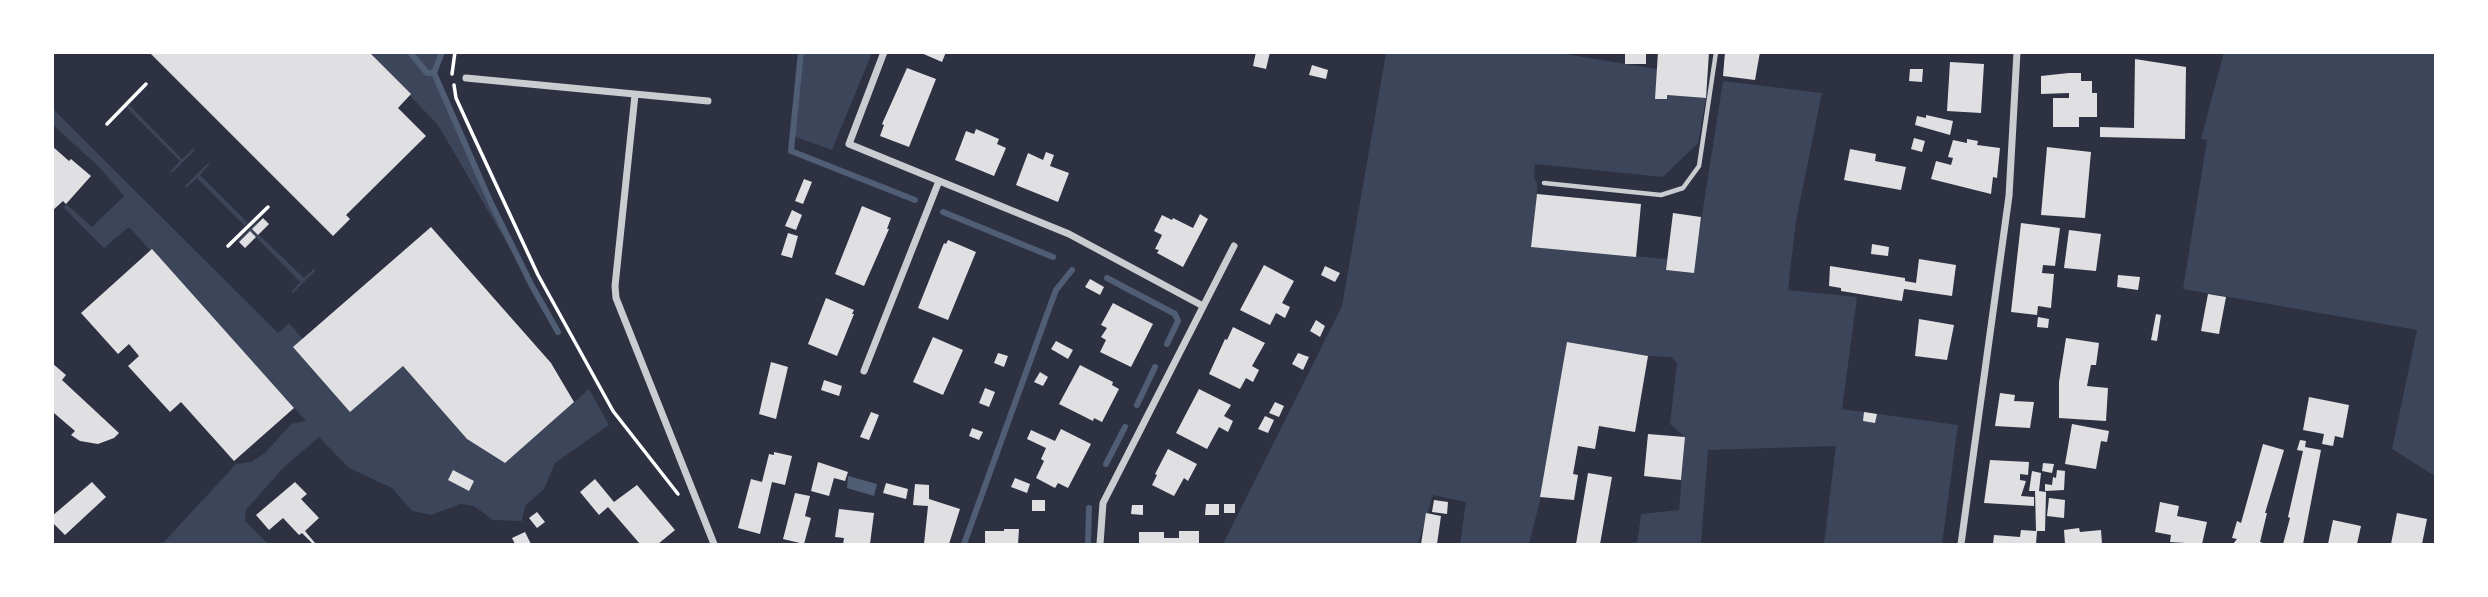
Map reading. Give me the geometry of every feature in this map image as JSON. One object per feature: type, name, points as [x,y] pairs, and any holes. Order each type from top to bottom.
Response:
[{"type":"street","points":[[884,52],[849,144],[1069,234],[1203,306]]},
{"type":"street","points":[[1961,544],[2009,196],[2017,52]]},
{"type":"street","points":[[466,78],[708,101]]},
{"type":"street","points":[[635,95],[615,286],[616,298],[714,544]]},
{"type":"street","points":[[864,371],[939,181]]},
{"type":"street","points":[[1100,544],[1103,503],[1234,246]]},
{"type":"lane","points":[[1544,183],[1661,195],[1683,188],[1699,166],[1716,52]]},
{"type":"path","points":[[455,52],[451,72],[456,98],[538,275],[620,421],[684,502],[695,498]]},
{"type":"path","points":[[107,124],[146,84]]},
{"type":"path","points":[[229,247],[268,207]]},
{"type":"shaded area","points":[[2224,52],[2435,53],[2435,476],[2392,449],[2417,330],[2183,289],[2207,140],[2201,139]]},
{"type":"shaded area","points":[[369,53],[442,53],[435,73],[490,201],[532,286],[438,125]]},
{"type":"shaded area","points":[[801,53],[872,53],[832,150],[793,136]]},
{"type":"shaded area","points":[[1386,53],[1559,53],[1657,69],[1656,99],[1667,99],[1667,95],[1706,98],[1698,143],[1663,177],[1535,164],[1537,194],[1532,247],[1667,259],[1666,270],[1693,273],[1723,81],[1822,93],[1796,221],[1788,290],[1857,297],[1842,409],[1958,425],[1942,544],[1824,544],[1836,446],[1708,450],[1701,544],[1637,544],[1641,514],[1679,510],[1685,437],[1670,424],[1677,363],[1671,357],[1648,356],[1568,342],[1542,493],[1529,544],[1460,544],[1466,502],[1433,495],[1418,544],[1223,544],[1342,306]]},
{"type":"shaded area","points":[[129,105],[182,159],[194,148],[173,172],[169,173],[180,161],[126,107]]},
{"type":"shaded area","points":[[53,109],[278,333],[289,323],[303,339],[403,366],[467,439],[505,463],[589,389],[609,425],[555,463],[544,489],[525,506],[522,521],[493,520],[474,506],[461,504],[431,515],[412,511],[392,488],[349,468],[319,437],[284,467],[246,510],[245,521],[268,544],[162,544],[236,464],[251,462],[266,452],[291,424],[306,421],[129,227],[104,248],[64,208],[66,204],[92,227],[124,196],[99,167],[53,125]]},
{"type":"shaded area","points":[[207,164],[210,164],[200,175],[248,223],[245,226],[197,178],[186,188]]},
{"type":"shaded area","points":[[262,216],[253,229],[304,278],[315,268],[293,293],[291,292],[300,282],[250,231],[238,241]]},
{"type":"shaded area","points":[[848,476],[877,484],[874,496],[847,488]]},
{"type":"building","points":[[149,52],[369,52],[411,94],[398,108],[426,136],[346,215],[350,219],[333,236]]},
{"type":"building","points":[[919,52],[946,52],[942,62]]},
{"type":"building","points":[[1256,52],[1270,52],[1266,69],[1253,66]]},
{"type":"building","points":[[1625,52],[1646,52],[1646,64],[1625,64]]},
{"type":"building","points":[[1658,52],[1709,52],[1706,98],[1667,95],[1667,99],[1655,99]]},
{"type":"building","points":[[1725,52],[1760,52],[1755,80],[1723,76]]},
{"type":"building","points":[[2135,59],[2186,67],[2185,139],[2100,137],[2100,127],[2134,128]]},
{"type":"building","points":[[1950,62],[1984,64],[1981,113],[1947,111]]},
{"type":"building","points":[[1312,65],[1328,70],[1326,79],[1309,75]]},
{"type":"building","points":[[907,68],[936,79],[909,147],[880,136],[884,125],[882,124]]},
{"type":"building","points":[[1910,69],[1923,69],[1922,82],[1909,81]]},
{"type":"building","points":[[2081,73],[2081,81],[2092,81],[2092,93],[2097,93],[2097,117],[2079,117],[2079,127],[2053,127],[2053,98],[2069,98],[2069,93],[2041,94],[2041,76]]},
{"type":"building","points":[[1926,115],[1953,121],[1950,135],[1915,125],[1917,116],[1926,118]]},
{"type":"building","points":[[976,129],[999,139],[997,144],[1006,148],[994,176],[955,160],[966,131],[974,134]]},
{"type":"building","points":[[1914,138],[1925,141],[1922,152],[1911,149]]},
{"type":"building","points":[[1967,139],[1978,141],[1977,145],[2000,148],[1997,178],[1993,177],[1991,194],[1931,179],[1936,161],[1951,165],[1953,158],[1948,157],[1953,140],[1967,143]]},
{"type":"building","points":[[52,146],[91,176],[66,204],[63,201],[52,211]]},
{"type":"building","points":[[2047,147],[2091,152],[2085,218],[2041,215]]},
{"type":"building","points":[[1850,149],[1876,154],[1875,161],[1906,167],[1901,190],[1844,180]]},
{"type":"building","points":[[1046,152],[1054,155],[1050,166],[1069,173],[1058,202],[1016,185],[1028,153],[1043,160]]},
{"type":"building","points":[[804,179],[812,182],[803,204],[795,201]]},
{"type":"building","points":[[1537,194],[1641,204],[1636,257],[1531,247]]},
{"type":"building","points":[[862,206],[891,218],[889,229],[864,286],[835,274]]},
{"type":"building","points":[[792,210],[802,215],[796,230],[785,226]]},
{"type":"building","points":[[1673,213],[1701,217],[1694,273],[1666,270]]},
{"type":"building","points":[[1200,214],[1208,219],[1183,267],[1157,253],[1159,250],[1155,249],[1162,235],[1154,231],[1162,215],[1193,228]]},
{"type":"building","points":[[263,218],[269,224],[258,235],[252,229]]},
{"type":"building","points":[[2021,223],[2060,228],[2055,266],[2043,265],[2042,273],[2054,274],[2051,308],[2038,306],[2037,315],[2011,312]]},
{"type":"building","points":[[431,227],[551,363],[574,402],[505,463],[467,439],[403,366],[350,412],[293,347]]},
{"type":"building","points":[[2069,230],[2101,234],[2096,271],[2064,268]]},
{"type":"building","points":[[250,231],[256,237],[245,248],[239,242]]},
{"type":"building","points":[[788,233],[798,236],[792,258],[781,255]]},
{"type":"building","points":[[948,240],[976,252],[948,320],[918,308],[944,243]]},
{"type":"building","points":[[1872,244],[1889,247],[1888,256],[1871,254]]},
{"type":"building","points":[[152,249],[294,408],[234,461],[181,402],[170,412],[128,366],[139,356],[129,344],[118,354],[81,313]]},
{"type":"building","points":[[1919,259],[1956,265],[1952,296],[1904,289],[1902,301],[1841,291],[1841,288],[1829,286],[1830,266],[1905,278],[1905,281],[1916,283]]},
{"type":"building","points":[[1264,265],[1294,281],[1282,303],[1290,307],[1285,318],[1276,313],[1270,325],[1240,310]]},
{"type":"building","points":[[1325,266],[1340,273],[1335,282],[1321,275]]},
{"type":"building","points":[[2118,275],[2140,277],[2138,290],[2117,287]]},
{"type":"building","points":[[1090,279],[1104,287],[1100,295],[1085,287]]},
{"type":"building","points":[[2208,294],[2226,297],[2219,334],[2201,331]]},
{"type":"building","points":[[826,298],[854,310],[837,356],[808,344]]},
{"type":"building","points":[[1113,303],[1153,324],[1131,367],[1100,352],[1106,340],[1101,337],[1107,328],[1101,325]]},
{"type":"building","points":[[2156,314],[2161,315],[2157,341],[2151,340]]},
{"type":"building","points":[[2038,317],[2049,319],[2048,328],[2037,327]]},
{"type":"building","points":[[1919,319],[1954,325],[1947,360],[1915,356]]},
{"type":"building","points":[[1316,320],[1325,326],[1320,337],[1310,331]]},
{"type":"building","points":[[1233,327],[1265,343],[1252,366],[1259,370],[1253,382],[1246,378],[1240,389],[1209,374]]},
{"type":"building","points":[[933,337],[963,350],[943,395],[913,382]]},
{"type":"building","points":[[2066,338],[2099,343],[2096,365],[2091,365],[2087,386],[2108,388],[2106,421],[2059,418],[2059,382]]},
{"type":"building","points":[[1056,341],[1073,350],[1068,359],[1051,349]]},
{"type":"building","points":[[1567,342],[1648,356],[1635,432],[1599,426],[1595,449],[1578,446],[1573,474],[1578,475],[1574,500],[1540,497]]},
{"type":"building","points":[[998,353],[1008,356],[1004,367],[994,363]]},
{"type":"building","points":[[1298,353],[1309,357],[1303,370],[1292,364]]},
{"type":"building","points":[[771,362],[788,367],[776,419],[759,414]]},
{"type":"building","points":[[52,363],[66,375],[62,380],[119,433],[114,438],[98,444],[80,441],[71,435],[75,431],[54,413],[52,415]]},
{"type":"building","points":[[1080,365],[1113,382],[1112,385],[1119,389],[1102,422],[1094,418],[1093,421],[1059,404]]},
{"type":"building","points":[[1040,372],[1048,377],[1043,386],[1034,382]]},
{"type":"building","points":[[824,380],[842,386],[839,396],[821,390]]},
{"type":"building","points":[[985,388],[995,392],[989,407],[979,403]]},
{"type":"building","points":[[1199,389],[1231,405],[1224,416],[1233,421],[1228,432],[1219,427],[1207,449],[1176,433]]},
{"type":"building","points":[[2000,393],[2015,395],[2014,401],[2034,402],[2030,428],[1995,426]]},
{"type":"building","points":[[2309,397],[2349,405],[2343,438],[2335,436],[2333,446],[2322,444],[2324,434],[2303,430]]},
{"type":"building","points":[[1275,402],[1284,406],[1279,417],[1269,413]]},
{"type":"building","points":[[871,412],[879,415],[869,440],[860,437]]},
{"type":"building","points":[[1864,412],[1877,414],[1875,423],[1863,421]]},
{"type":"building","points":[[1265,416],[1274,420],[1268,433],[1258,429]]},
{"type":"building","points":[[2072,424],[2109,431],[2107,442],[2101,441],[2096,469],[2065,464]]},
{"type":"building","points":[[972,428],[983,432],[979,440],[969,436]]},
{"type":"building","points":[[1061,429],[1091,444],[1068,488],[1058,483],[1055,488],[1036,478],[1044,461],[1041,459],[1046,448],[1027,439],[1031,430],[1055,441]]},
{"type":"building","points":[[1648,434],[1685,437],[1681,480],[1644,476]]},
{"type":"building","points":[[2300,440],[2306,441],[2305,447],[2321,450],[2303,544],[2283,544],[2303,451],[2297,450]]},
{"type":"building","points":[[2263,444],[2284,450],[2265,513],[2260,542],[2266,544],[2233,544],[2237,539],[2232,538],[2237,521],[2241,523]]},
{"type":"building","points":[[1168,449],[1197,464],[1188,481],[1184,478],[1174,496],[1152,485]]},
{"type":"building","points":[[774,452],[792,456],[785,485],[772,482],[760,534],[738,528],[751,479],[762,482],[769,454],[774,455]]},
{"type":"building","points":[[1990,460],[2029,462],[2028,475],[2020,474],[2020,480],[2026,481],[2021,496],[2034,497],[2034,506],[1984,503]]},
{"type":"building","points":[[818,462],[848,472],[845,481],[834,478],[829,496],[811,491]]},
{"type":"building","points":[[2043,463],[2054,464],[2052,473],[2042,471]]},
{"type":"building","points":[[453,470],[474,481],[469,491],[448,480]]},
{"type":"building","points":[[2057,470],[2065,471],[2064,490],[2045,491],[2045,484],[2052,485]]},
{"type":"building","points":[[2032,471],[2041,473],[2039,491],[2046,492],[2045,531],[2037,531],[2036,544],[1993,544],[1994,535],[2020,537],[2021,530],[2036,531],[2035,491],[2029,491]]},
{"type":"building","points":[[1588,473],[1612,477],[1600,544],[1576,544]]},
{"type":"building","points":[[1015,478],[1030,484],[1027,493],[1011,487]]},
{"type":"building","points":[[595,479],[614,502],[637,485],[675,530],[658,544],[640,544],[608,507],[599,515],[580,492]]},
{"type":"building","points":[[92,482],[106,497],[65,535],[52,522],[52,516]]},
{"type":"building","points":[[295,482],[307,494],[301,499],[319,518],[305,531],[315,543],[313,544],[302,533],[299,535],[283,518],[269,530],[256,515]]},
{"type":"building","points":[[886,483],[908,489],[906,499],[883,493]]},
{"type":"building","points":[[915,484],[929,485],[929,499],[960,509],[949,544],[924,544],[928,506],[913,505]]},
{"type":"building","points":[[795,493],[810,496],[805,516],[811,518],[804,544],[783,539]]},
{"type":"building","points":[[2049,498],[2065,500],[2064,518],[2047,516]]},
{"type":"building","points":[[1032,500],[1045,500],[1045,511],[1032,511]]},
{"type":"building","points":[[1434,500],[1448,502],[1447,514],[1432,512]]},
{"type":"building","points":[[2160,502],[2179,506],[2177,516],[2207,522],[2202,544],[2170,542],[2171,535],[2155,532]]},
{"type":"building","points":[[1206,504],[1219,504],[1219,515],[1205,515]]},
{"type":"building","points":[[1224,504],[1235,504],[1235,513],[1224,513]]},
{"type":"building","points":[[1132,505],[1143,505],[1143,515],[1131,514]]},
{"type":"building","points":[[839,509],[874,513],[870,544],[843,544],[844,538],[835,537]]},
{"type":"building","points":[[537,512],[545,522],[537,528],[529,518]]},
{"type":"building","points":[[1426,513],[1441,516],[1437,544],[1421,544]]},
{"type":"building","points":[[2397,513],[2427,519],[2422,544],[2391,544]]},
{"type":"building","points":[[2333,520],[2361,526],[2357,544],[2328,544]]},
{"type":"building","points":[[2079,528],[2080,532],[2101,530],[2102,544],[2065,544],[2064,530]]},
{"type":"building","points":[[1019,529],[1018,544],[985,544],[985,531]]},
{"type":"building","points":[[1179,531],[1199,531],[1199,544],[1139,544],[1139,532],[1164,532],[1164,538],[1179,538]]},
{"type":"building","points":[[525,532],[531,544],[515,544],[512,538]]},
{"type":"waterway","points":[[410,52],[427,73],[434,73],[442,52]]},
{"type":"waterway","points":[[801,52],[791,151],[915,200]]},
{"type":"waterway","points":[[434,73],[490,201],[558,332]]},
{"type":"waterway","points":[[943,212],[1053,257]]},
{"type":"waterway","points":[[964,544],[1056,290],[1072,270]]},
{"type":"waterway","points":[[1107,278],[1175,314],[1178,321],[1167,344]]},
{"type":"waterway","points":[[1137,405],[1155,367]]},
{"type":"waterway","points":[[1106,464],[1125,427]]},
{"type":"waterway","points":[[1088,544],[1089,508]]}]
